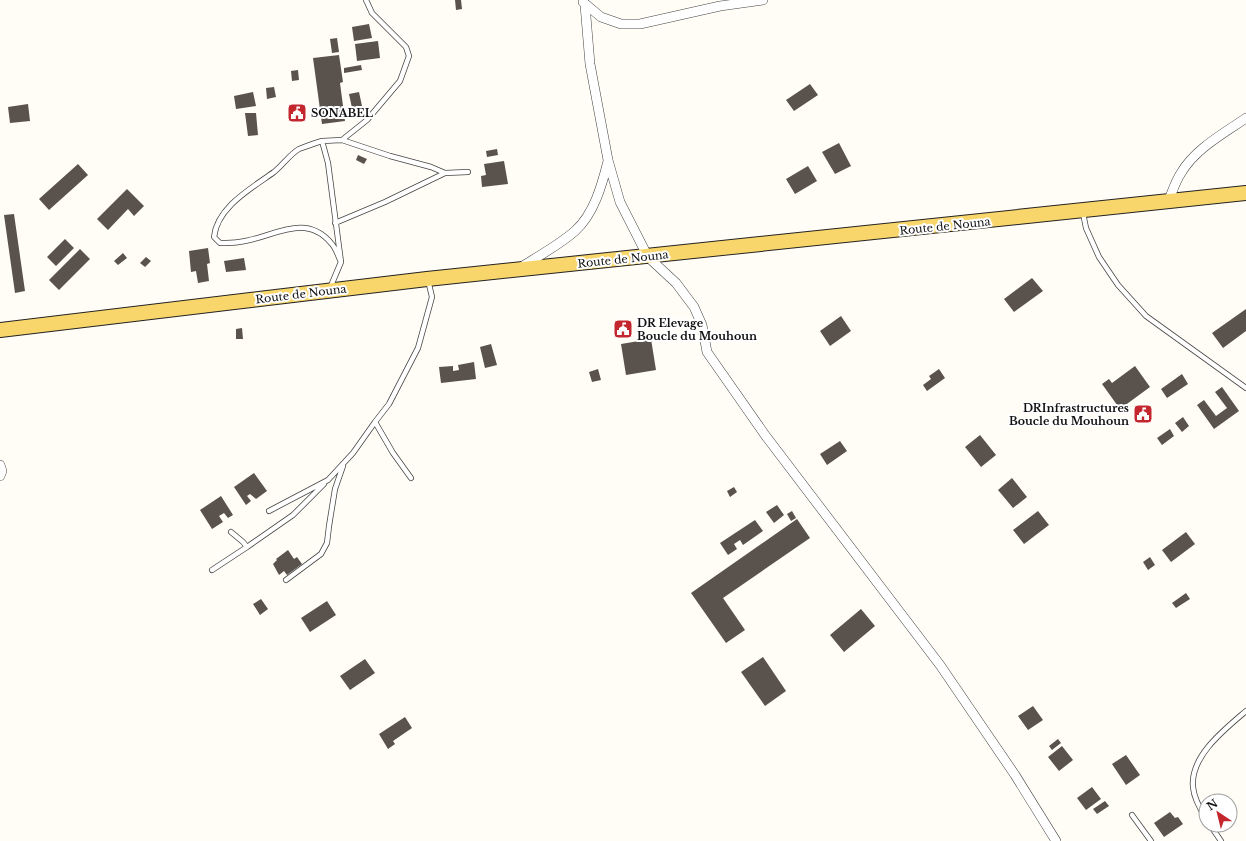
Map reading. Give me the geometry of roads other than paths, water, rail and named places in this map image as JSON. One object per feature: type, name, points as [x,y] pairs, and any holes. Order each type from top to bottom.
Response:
[{"type":"main road","name":"Route de Nouna","points":[[0,330],[427,279],[1082,212],[1246,193]]},
{"type":"street","points":[[583,2],[601,17],[621,24],[640,24],[720,6],[763,0]]},
{"type":"street","points":[[583,2],[590,64],[608,160],[620,202],[648,257],[676,283],[694,307],[702,325],[707,352],[765,435],[940,665],[1015,775],[1056,841]]},
{"type":"street","points":[[1168,202],[1180,174],[1192,158],[1210,143],[1246,118]]},
{"type":"street","points":[[514,271],[547,251],[576,230],[593,208],[603,183],[608,160]]},
{"type":"street","points":[[0,465],[2,472],[0,476]]},
{"type":"lane","points":[[342,140],[367,120],[400,81],[409,56],[406,47],[372,13],[366,0]]},
{"type":"lane","points":[[341,262],[332,244],[321,233],[309,228],[293,228],[240,242],[220,243],[214,238],[215,231],[222,216],[245,192],[275,171],[298,150],[322,141],[342,140],[390,156],[431,167],[445,173],[468,172]]},
{"type":"lane","points":[[322,141],[328,164],[341,262],[329,290]]},
{"type":"lane","points":[[335,223],[385,202],[445,173]]},
{"type":"lane","points":[[1082,212],[1086,228],[1099,257],[1118,285],[1146,316],[1246,388]]},
{"type":"lane","points":[[212,570],[293,515],[353,453],[389,404],[418,348],[432,297],[427,279]]},
{"type":"lane","points":[[375,422],[393,453],[411,478]]},
{"type":"lane","points":[[286,580],[322,554],[327,543],[335,489],[343,464]]},
{"type":"lane","points":[[269,511],[328,480]]},
{"type":"lane","points":[[231,532],[247,546]]},
{"type":"lane","points":[[1198,803],[1193,788],[1193,777],[1196,766],[1204,752],[1225,729],[1246,711]]},
{"type":"lane","points":[[1132,815],[1151,841]]},
{"type":"place","name":"SONABEL","points":[[297,113]]},
{"type":"place","name":"DR Elevage Boucle du Mouhoun","points":[[623,329]]},
{"type":"place","name":"DRInfrastructures Boucle du Mouhoun","points":[[1143,414]]}]
